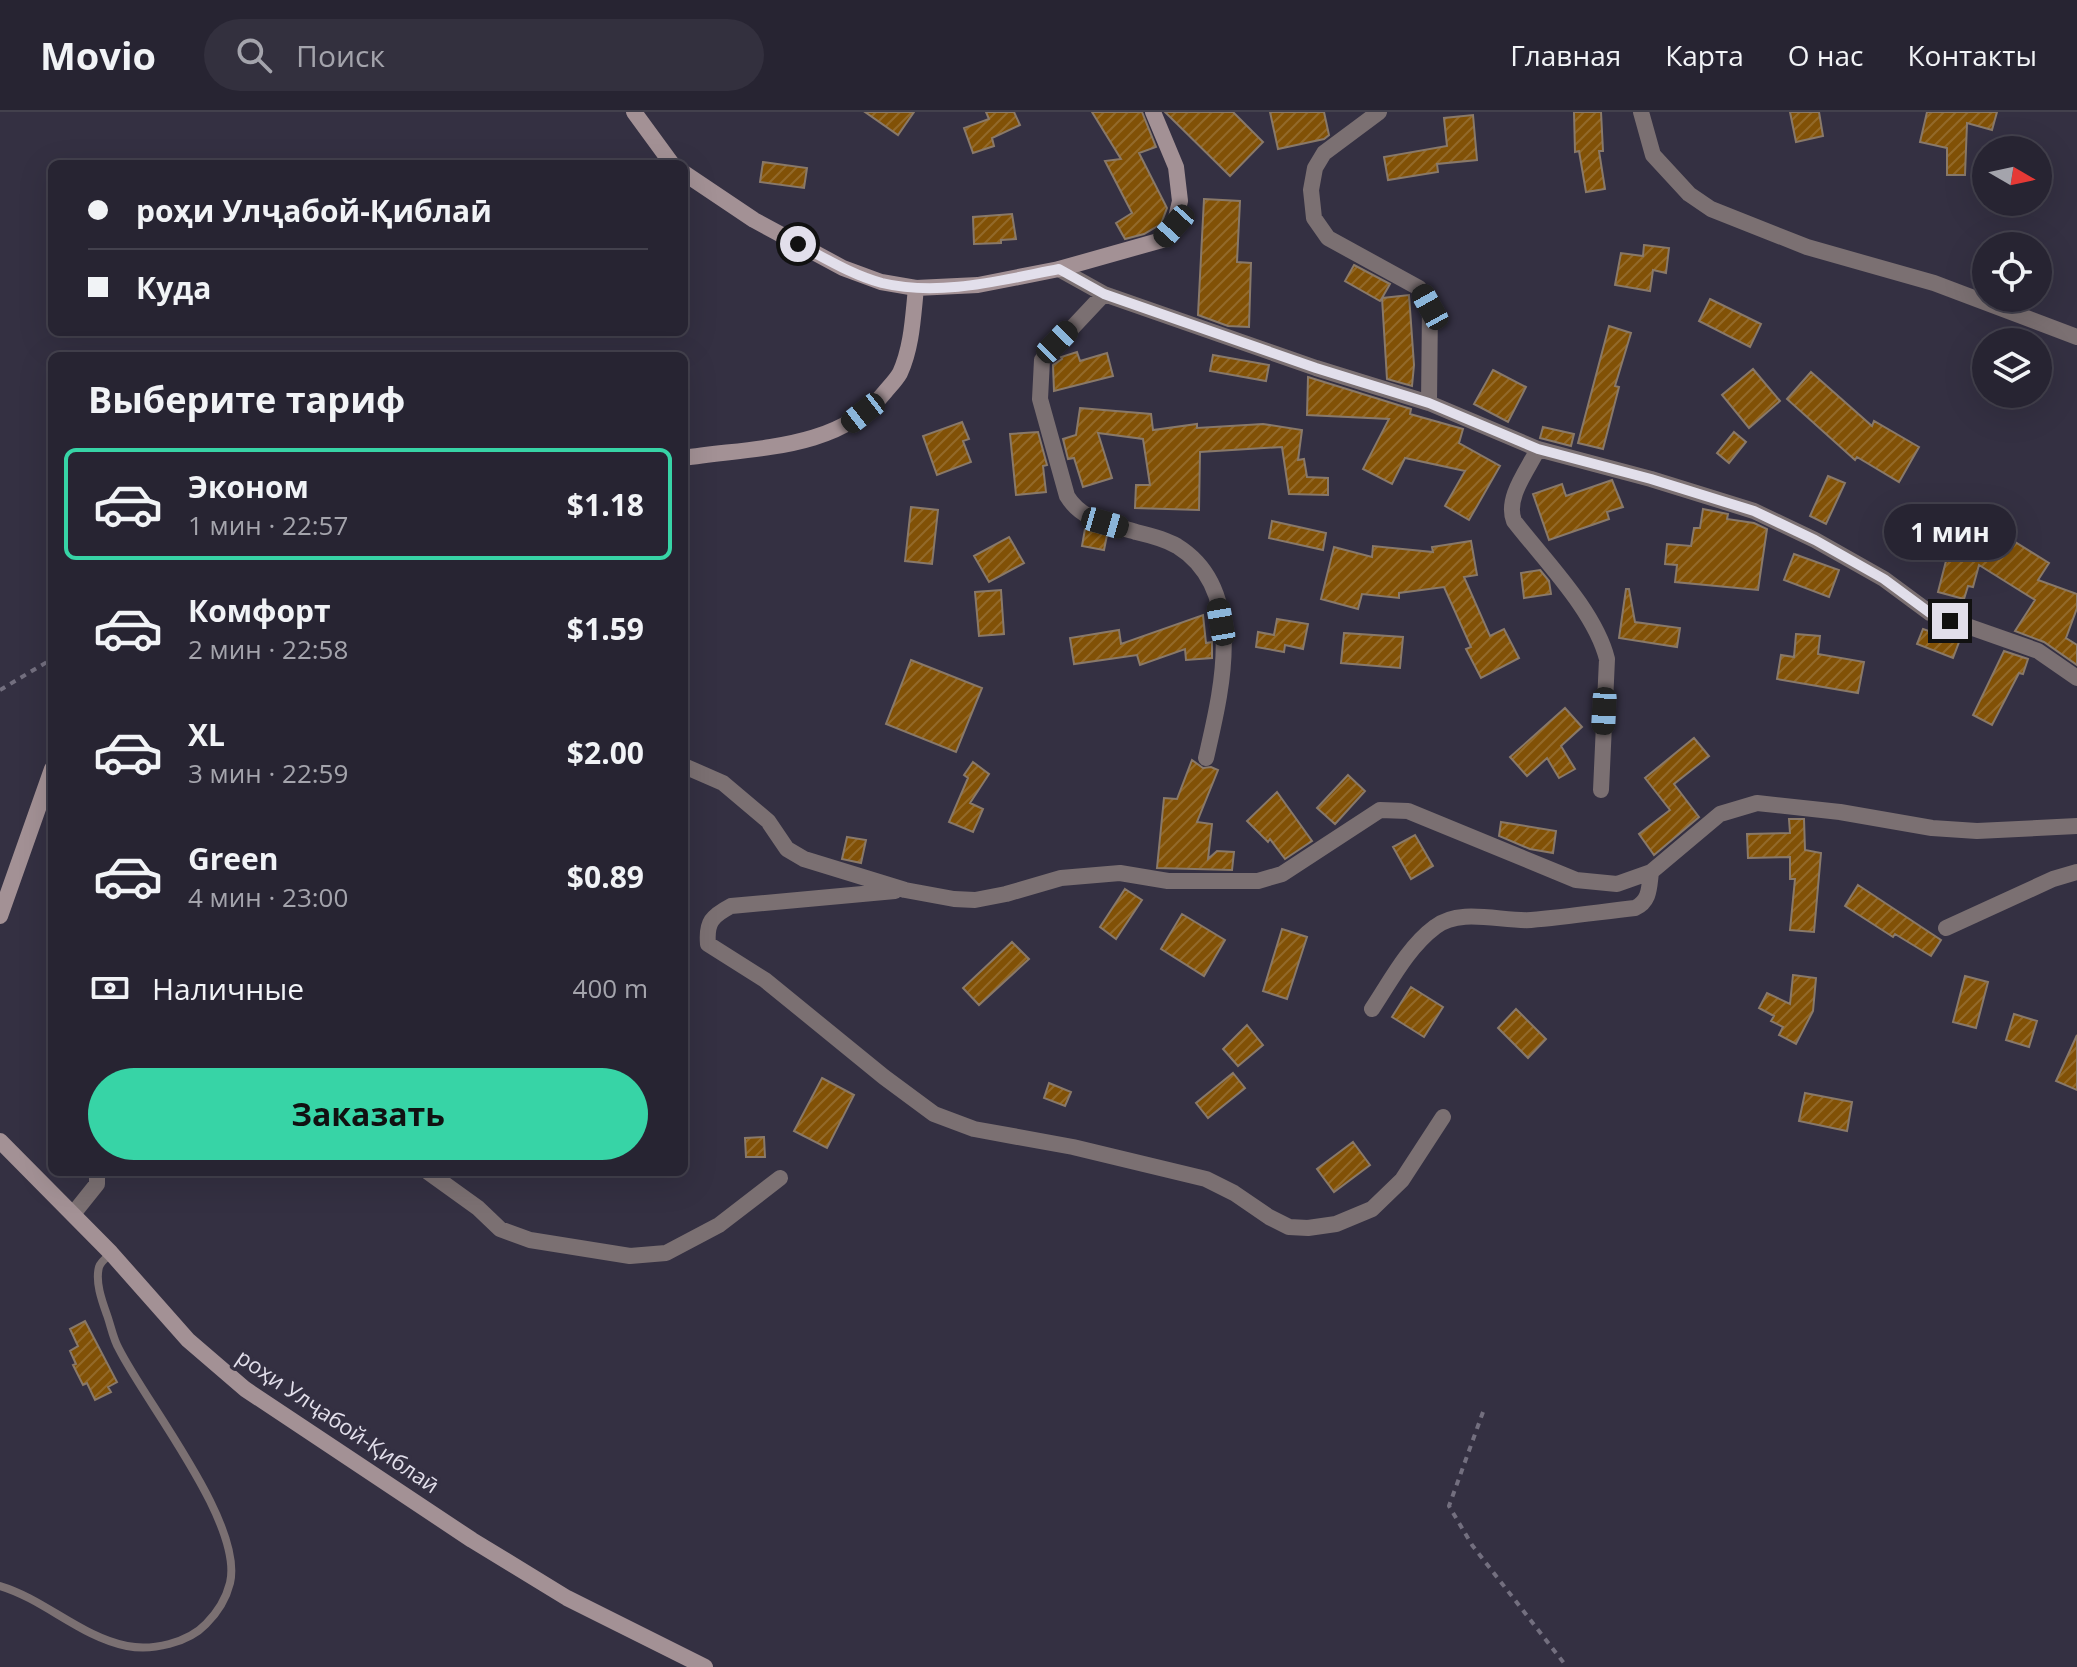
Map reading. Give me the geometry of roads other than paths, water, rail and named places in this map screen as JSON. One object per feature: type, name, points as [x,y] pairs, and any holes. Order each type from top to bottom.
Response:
[{"type":"street","points":[[634,112],[669,160]]},
{"type":"street","points":[[688,176],[754,220],[843,268],[881,282],[916,288],[978,285],[1059,269],[1162,240],[1174,226],[1180,201],[1176,167],[1153,112]]},
{"type":"street","points":[[1379,112],[1324,153],[1315,168],[1311,190],[1314,218],[1328,238],[1419,288],[1430,307],[1429,403]]},
{"type":"street","points":[[1646,114],[1653,155],[1689,194],[1711,209],[1807,247],[1934,283],[2077,337]]},
{"type":"street","points":[[1059,269],[1104,294],[1316,368],[1429,403],[1538,449],[1754,511],[1815,540],[1884,579],[1930,613],[2038,651],[2077,678]]},
{"type":"street","points":[[688,457],[809,440],[848,425],[878,401],[899,374],[911,335],[916,288]]},
{"type":"street","points":[[1104,294],[1042,360],[1040,399],[1067,496],[1073,507],[1087,517],[1176,545],[1206,574],[1217,599],[1225,645],[1223,684],[1206,758]]},
{"type":"street","points":[[1538,449],[1510,511],[1514,521],[1594,624],[1603,644],[1607,659],[1601,790]]},
{"type":"street","points":[[688,768],[723,783],[768,821],[787,849],[804,859],[905,890],[975,900],[1061,878],[1109,873],[1168,881],[1258,881],[1282,874],[1380,810],[1408,811],[1576,880],[1617,884],[1651,872],[1720,814],[1757,803],[1840,812],[1932,828],[1977,831],[2077,826]]},
{"type":"street","points":[[0,916],[48,780]]},
{"type":"street","points":[[1372,1009],[1413,948],[1434,927],[1446,920],[1528,920],[1635,908],[1644,903],[1651,872]]},
{"type":"street","points":[[1946,928],[2053,879],[2077,872]]},
{"type":"street","points":[[905,890],[731,906],[713,916],[706,927],[708,944],[765,980],[934,1114],[974,1129],[1073,1147],[1206,1179],[1289,1227],[1336,1224],[1372,1209],[1402,1180],[1443,1117]]},
{"type":"street","name":"роҳи Улҷабой-Қиблаӣ","points":[[0,1141],[111,1253],[188,1340],[245,1389],[472,1540],[567,1598],[705,1667]]},
{"type":"street","points":[[73,1214],[97,1184],[97,1176]]},
{"type":"street","points":[[434,1176],[478,1208],[500,1229],[530,1240],[630,1256],[666,1253],[719,1225],[780,1178]]},
{"type":"lane","points":[[0,1586],[16,1591],[93,1633],[127,1646],[164,1646],[197,1633],[219,1611],[231,1581],[229,1550],[207,1493],[118,1348],[101,1299],[98,1276],[100,1264],[111,1253]]}]
